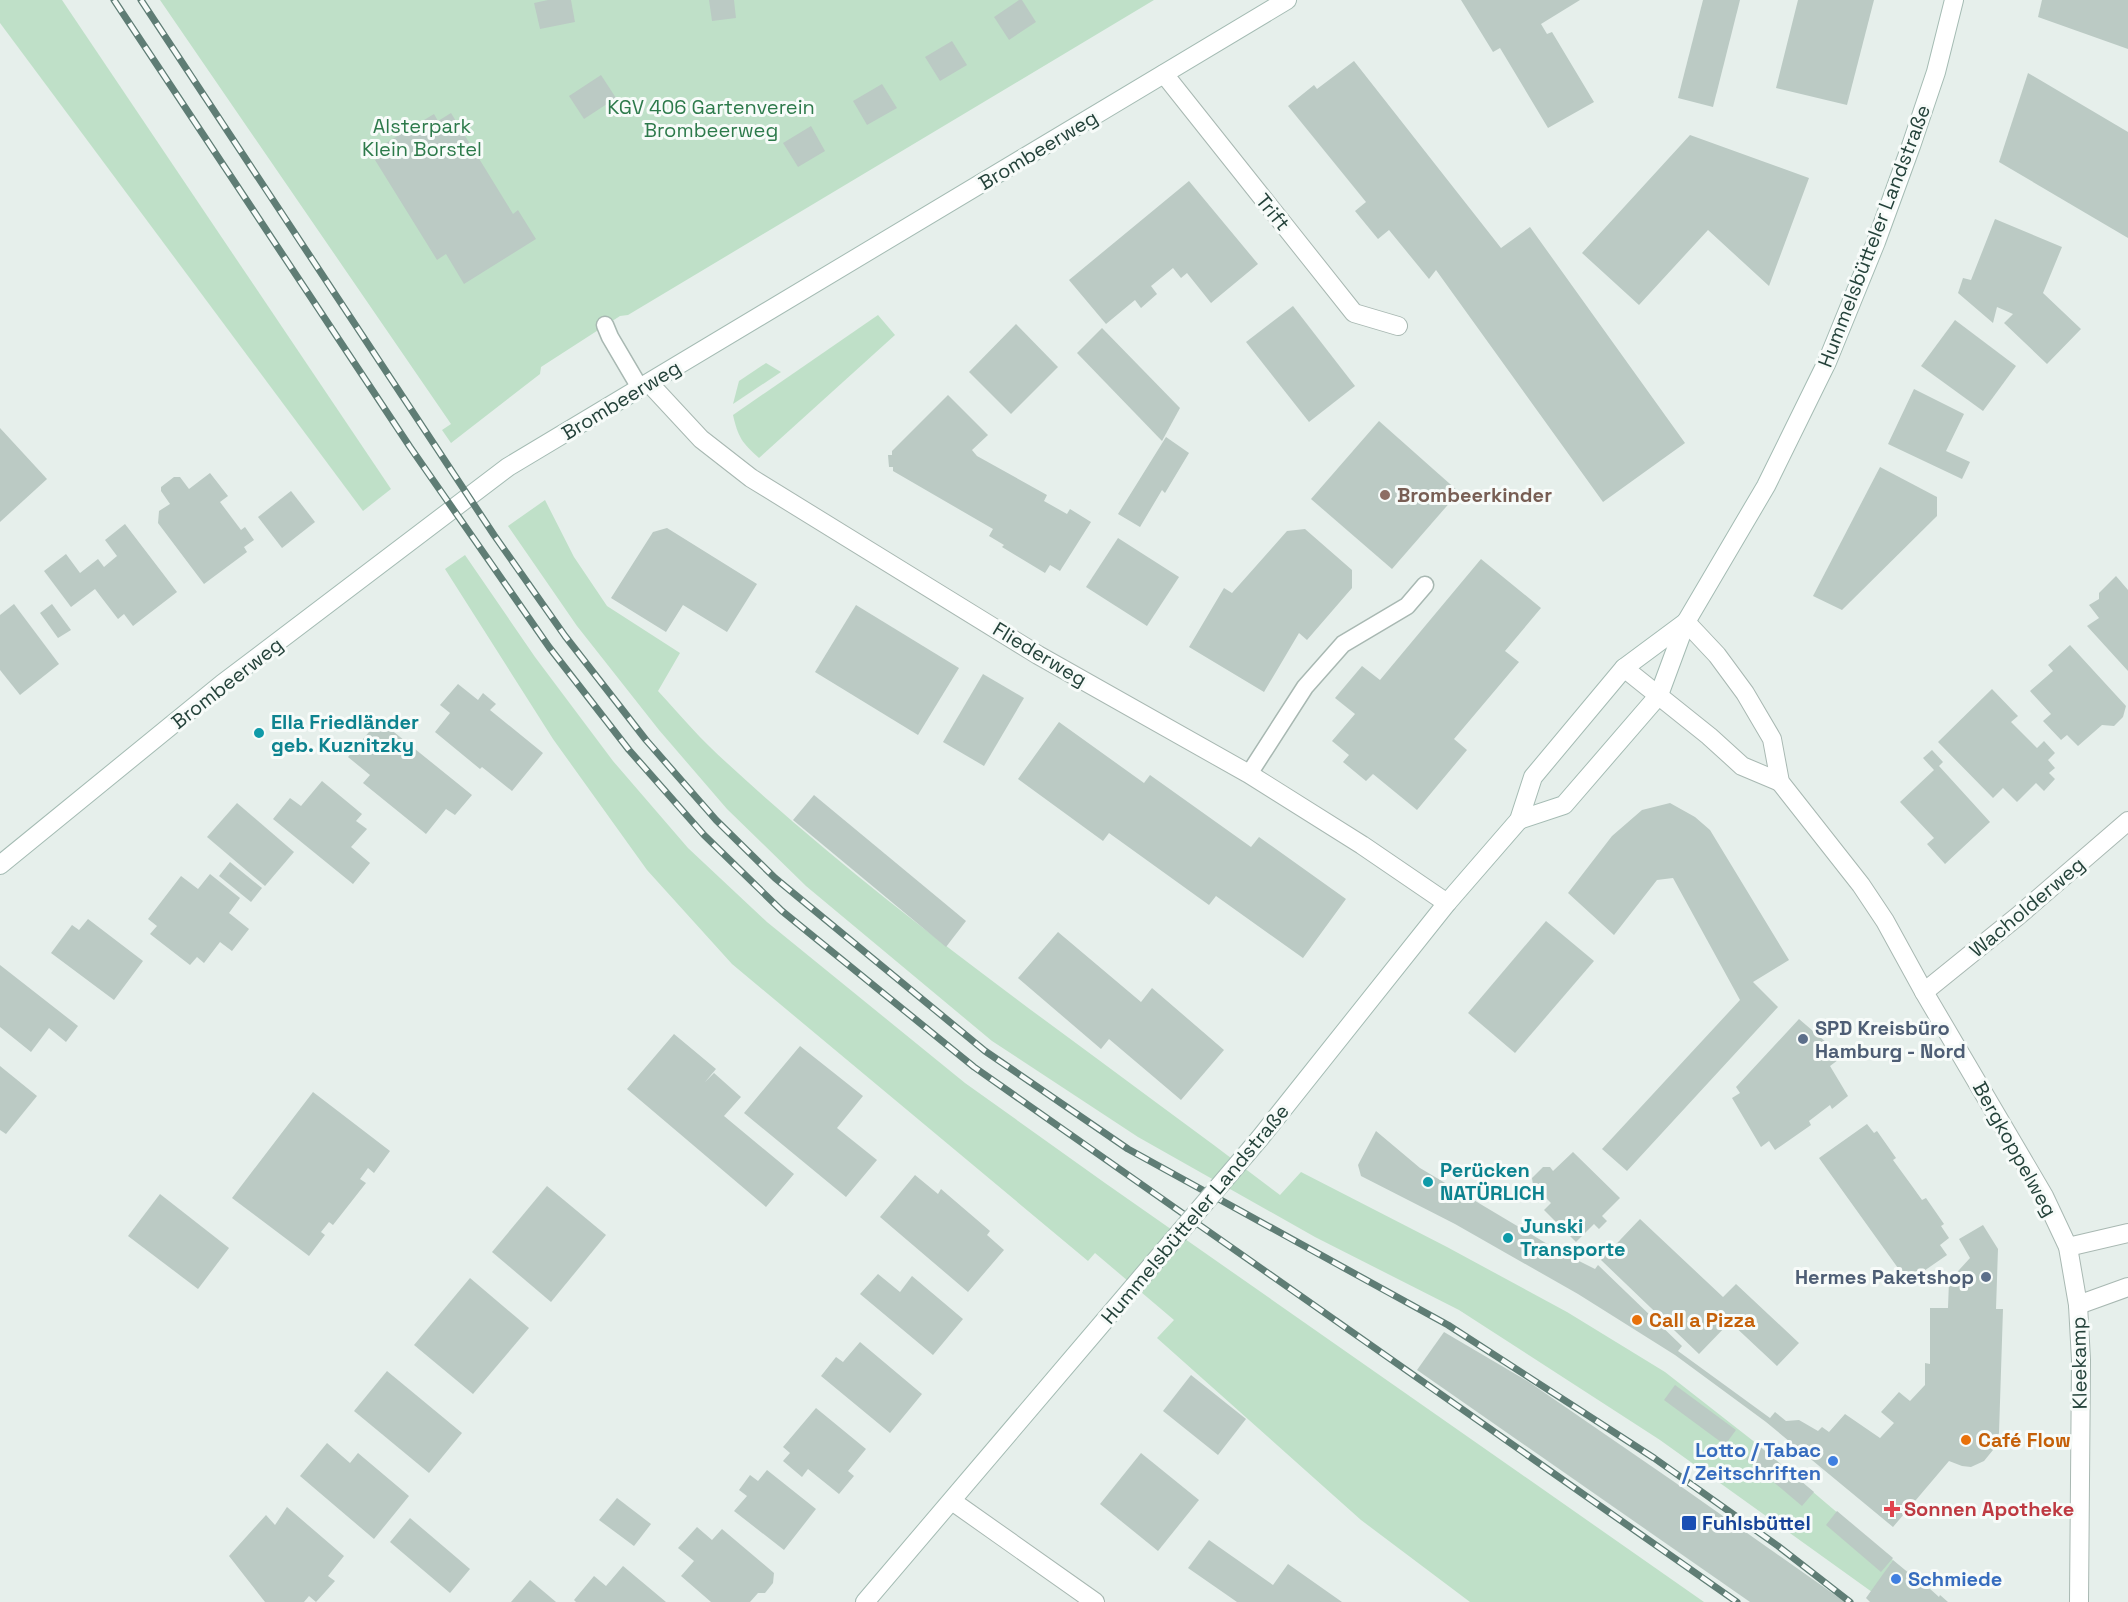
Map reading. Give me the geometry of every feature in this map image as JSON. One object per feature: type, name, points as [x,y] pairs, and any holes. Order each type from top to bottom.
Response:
[{"type":"main road","name":"Brombeerweg","points":[[0,865],[222,684],[508,467],[1287,0]]},
{"type":"main road","name":"Hummelsbütteler Landstraße","points":[[1519,820],[1564,805],[1659,695],[1686,622],[1766,486],[1827,362],[1876,242],[1911,146],[1936,72],[1954,0]]},
{"type":"main road","name":"Trift","points":[[1164,74],[1354,314],[1398,326]]},
{"type":"main road","name":"Fliederweg","points":[[644,386],[701,439],[751,478],[1038,654],[1249,774],[1362,845],[1447,903]]},
{"type":"main road","name":"Hummelsbütteler Landstraße","points":[[865,1602],[1260,1138],[1447,903],[1519,820],[1533,777],[1624,668],[1686,622]]},
{"type":"main road","name":"Bergkoppelweg","points":[[1686,622],[1718,655],[1745,693],[1772,739],[1780,782],[1861,885],[1885,921],[2044,1196],[2068,1247],[2078,1305]]},
{"type":"main road","name":"Bergkoppelweg","points":[[1624,668],[1709,736],[1742,766],[1780,782]]},
{"type":"main road","name":"Wacholderweg","points":[[1924,992],[2018,916],[2128,821]]},
{"type":"main road","points":[[2068,1247],[2128,1233]]},
{"type":"main road","points":[[2078,1305],[2128,1287]]},
{"type":"main road","name":"Kleekamp","points":[[2078,1305],[2081,1360],[2079,1602]]},
{"type":"main road","points":[[952,1501],[1095,1602]]},
{"type":"lane","points":[[605,325],[610,337],[644,386]]},
{"type":"lane","points":[[1249,774],[1305,687],[1343,644],[1407,606],[1425,585]]},
{"type":"green space","points":[[0,0],[62,0],[391,489],[363,511],[0,23]]},
{"type":"green space","points":[[160,0],[1154,0],[628,315],[620,316],[541,367],[540,374],[451,443],[442,430],[451,424]]},
{"type":"green space","points":[[878,315],[895,335],[759,458],[742,439],[733,415]]},
{"type":"green space","points":[[766,363],[781,372],[733,404],[739,381]]},
{"type":"green space","points":[[545,500],[574,557],[607,606],[680,653],[658,691],[718,755],[860,878],[998,985],[1280,1195],[1301,1172],[1567,1312],[1665,1372],[1752,1440],[1893,1560],[1872,1592],[1660,1440],[1459,1310],[1315,1237],[1138,1137],[992,1041],[806,886],[727,809],[659,730],[577,626],[508,526]]},
{"type":"green space","points":[[465,555],[535,657],[613,761],[688,848],[767,922],[965,1083],[1704,1602],[1470,1602],[1361,1520],[1157,1338],[1174,1320],[1095,1253],[1088,1261],[732,964],[647,870],[553,739],[445,569]]},
{"type":"building","points":[[548,0],[571,0],[575,22],[540,29],[534,3]]},
{"type":"building","points":[[709,0],[734,0],[736,18],[712,21]]},
{"type":"building","points":[[1022,0],[1036,22],[1009,40],[994,17]]},
{"type":"building","points":[[1461,0],[1580,0],[1541,24],[1547,34],[1552,32],[1594,102],[1548,128],[1500,48],[1493,52]]},
{"type":"building","points":[[1703,0],[1740,0],[1713,107],[1678,98]]},
{"type":"building","points":[[1798,0],[1874,0],[1847,105],[1776,88]]},
{"type":"building","points":[[2042,0],[2128,0],[2128,49],[2038,17]]},
{"type":"building","points":[[952,41],[967,65],[940,81],[925,57]]},
{"type":"building","points":[[1354,61],[1501,248],[1530,227],[1685,443],[1603,502],[1436,270],[1429,279],[1389,230],[1378,239],[1355,211],[1366,202],[1288,106],[1314,85],[1317,89]]},
{"type":"building","points":[[2028,73],[2128,132],[2128,238],[1999,162]]},
{"type":"building","points":[[601,75],[616,98],[584,119],[569,96]]},
{"type":"building","points":[[882,84],[897,108],[867,125],[853,101]]},
{"type":"building","points":[[451,113],[513,214],[518,210],[536,239],[464,284],[446,254],[437,260],[375,160],[380,157],[376,149],[434,114],[438,121]]},
{"type":"building","points":[[811,126],[825,151],[798,167],[783,143]]},
{"type":"building","points":[[1690,135],[1809,178],[1769,286],[1708,230],[1639,305],[1582,253]]},
{"type":"building","points":[[1189,181],[1258,264],[1211,303],[1187,273],[1181,278],[1173,268],[1151,286],[1157,294],[1141,308],[1135,300],[1106,324],[1069,280]]},
{"type":"building","points":[[1995,219],[2062,247],[2043,293],[2081,329],[2047,364],[2004,323],[2013,314],[1997,307],[1993,323],[1958,293],[1963,278],[1971,280]]},
{"type":"building","points":[[1293,306],[1355,386],[1309,422],[1246,342]]},
{"type":"building","points":[[1955,320],[2016,366],[1983,411],[1921,366]]},
{"type":"building","points":[[1016,324],[1058,367],[1011,414],[969,372]]},
{"type":"building","points":[[1102,328],[1180,408],[1162,441],[1077,353]]},
{"type":"building","points":[[1914,389],[1964,414],[1946,451],[1970,462],[1962,479],[1888,444]]},
{"type":"building","points":[[948,395],[988,435],[972,450],[977,456],[1047,495],[1044,501],[1067,514],[1070,509],[1091,522],[1060,571],[1050,565],[1045,573],[1002,547],[1004,545],[989,536],[993,529],[893,471],[893,467],[889,467],[888,455],[892,455],[892,451]]},
{"type":"building","name":"Brombeerkinder","points":[[1379,421],[1459,492],[1392,569],[1311,499]]},
{"type":"building","points":[[0,428],[47,479],[0,522]]},
{"type":"building","points":[[1166,437],[1189,453],[1165,493],[1162,490],[1140,527],[1118,514]]},
{"type":"building","points":[[1880,467],[1937,497],[1937,516],[1842,610],[1813,596]]},
{"type":"building","points":[[210,473],[228,496],[220,502],[241,530],[245,527],[254,540],[244,547],[247,552],[204,584],[158,523],[159,511],[170,504],[161,491],[161,487],[174,477],[180,477],[189,489]]},
{"type":"building","points":[[291,491],[315,522],[282,548],[258,517]]},
{"type":"building","points":[[125,524],[177,592],[133,626],[124,614],[118,619],[95,589],[71,607],[44,571],[66,554],[80,573],[98,559],[104,567],[117,556],[105,540]]},
{"type":"building","points":[[667,528],[757,584],[727,632],[683,605],[666,632],[611,598],[653,532]]},
{"type":"building","points":[[1305,529],[1352,570],[1352,588],[1307,640],[1299,633],[1264,692],[1189,647],[1224,588],[1232,593],[1287,531]]},
{"type":"building","points":[[1118,538],[1179,577],[1147,626],[1086,587]]},
{"type":"building","points":[[1481,559],[1541,608],[1505,651],[1519,662],[1454,739],[1467,750],[1417,810],[1373,774],[1366,781],[1343,762],[1349,755],[1332,741],[1355,714],[1335,698],[1362,666],[1380,680]]},
{"type":"building","points":[[2116,576],[2128,590],[2128,671],[2087,626],[2099,618],[2089,605],[2099,599],[2099,593]]},
{"type":"building","points":[[14,604],[59,664],[20,695],[0,670],[0,615]]},
{"type":"building","points":[[52,604],[71,630],[58,638],[40,613]]},
{"type":"building","points":[[856,605],[959,668],[918,735],[815,672]]},
{"type":"building","points":[[2070,645],[2126,706],[2123,717],[2114,726],[2102,725],[2078,746],[2067,735],[2061,740],[2043,721],[2051,714],[2030,691],[2053,671],[2048,665]]},
{"type":"building","points":[[983,674],[1024,698],[984,766],[943,742]]},
{"type":"building","points":[[458,684],[478,700],[483,693],[496,704],[490,710],[543,753],[512,791],[482,767],[480,769],[435,732],[450,713],[440,705]]},
{"type":"building","points":[[1992,689],[2018,716],[2011,722],[2037,748],[2044,741],[2055,753],[2048,760],[2055,768],[2049,773],[2055,779],[2044,791],[2036,783],[2017,802],[2003,788],[1993,798],[1938,742]]},
{"type":"building","points":[[379,720],[472,795],[455,815],[446,809],[426,834],[363,783],[370,775],[348,757]]},
{"type":"building","points":[[1059,722],[1144,783],[1150,775],[1251,847],[1259,837],[1346,899],[1303,958],[1216,896],[1209,905],[1109,833],[1103,841],[1018,779]]},
{"type":"building","points":[[1932,750],[1943,762],[1939,766],[1990,822],[1945,864],[1927,844],[1934,838],[1900,802],[1934,770],[1923,758]]},
{"type":"building","points":[[322,781],[362,814],[356,821],[367,829],[351,847],[370,863],[353,884],[273,819],[290,798],[301,806]]},
{"type":"building","points":[[814,795],[966,921],[946,947],[793,820]]},
{"type":"building","points":[[237,803],[294,852],[265,886],[207,837]]},
{"type":"building","points":[[1670,803],[1695,817],[1710,830],[1789,960],[1753,982],[1778,1007],[1627,1171],[1602,1149],[1740,1000],[1673,878],[1657,880],[1614,935],[1568,893],[1612,836],[1642,810]]},
{"type":"building","points":[[230,862],[262,888],[251,902],[219,876]]},
{"type":"building","points":[[210,874],[240,898],[229,913],[249,929],[232,951],[220,942],[204,963],[197,957],[190,965],[150,934],[157,926],[148,919],[181,876],[198,889]]},
{"type":"building","points":[[88,919],[143,961],[114,1000],[51,953],[72,925],[79,930]]},
{"type":"building","points":[[1546,921],[1594,961],[1515,1053],[1468,1013]]},
{"type":"building","points":[[1058,932],[1141,1002],[1152,988],[1224,1050],[1181,1100],[1109,1039],[1101,1049],[1018,978]]},
{"type":"building","points":[[0,965],[78,1026],[66,1042],[49,1028],[31,1052],[0,1027]]},
{"type":"building","points":[[1799,1019],[1827,1043],[1838,1060],[1830,1066],[1848,1096],[1832,1109],[1830,1105],[1809,1121],[1811,1125],[1775,1150],[1769,1141],[1761,1147],[1732,1098],[1740,1093],[1736,1087]]},
{"type":"building","points":[[674,1034],[716,1069],[705,1082],[714,1073],[741,1097],[724,1116],[794,1174],[766,1207],[627,1089]]},
{"type":"building","points":[[800,1046],[863,1096],[837,1128],[877,1160],[846,1197],[744,1113]]},
{"type":"building","points":[[0,1066],[37,1096],[6,1134],[0,1130]]},
{"type":"building","points":[[313,1092],[390,1151],[374,1173],[368,1168],[360,1179],[366,1183],[333,1225],[329,1222],[321,1232],[325,1235],[309,1256],[232,1198]]},
{"type":"building","points":[[1867,1124],[1874,1133],[1877,1131],[1896,1158],[1893,1160],[1922,1200],[1926,1198],[1944,1224],[1941,1226],[1949,1238],[1940,1245],[1947,1255],[1908,1282],[1819,1158]]},
{"type":"building","points":[[1376,1131],[1420,1168],[1559,1251],[1595,1269],[1598,1265],[1682,1346],[1678,1351],[1770,1418],[1775,1412],[1786,1421],[1799,1420],[1818,1431],[1822,1427],[1829,1432],[1845,1414],[1880,1438],[1894,1423],[1881,1412],[1899,1392],[1910,1401],[1925,1385],[1925,1363],[1930,1364],[1930,1308],[1948,1308],[1949,1281],[1970,1258],[1959,1239],[1983,1225],[1998,1249],[1996,1309],[2003,1309],[1999,1433],[1993,1450],[1984,1461],[1971,1467],[1949,1461],[1893,1527],[1766,1422],[1675,1355],[1578,1294],[1455,1224],[1361,1176],[1358,1165]]},
{"type":"building","points":[[1573,1152],[1620,1198],[1602,1216],[1607,1221],[1599,1229],[1594,1224],[1576,1242],[1544,1210],[1551,1203],[1533,1185],[1532,1178],[1543,1167],[1550,1167],[1553,1171]]},
{"type":"building","points":[[915,1175],[938,1194],[941,1189],[990,1231],[987,1235],[1004,1250],[968,1292],[880,1217]]},
{"type":"building","points":[[547,1186],[606,1235],[551,1302],[492,1252]]},
{"type":"building","points":[[160,1194],[229,1248],[198,1289],[128,1236]]},
{"type":"building","points":[[1640,1219],[1723,1297],[1736,1284],[1799,1343],[1777,1366],[1730,1322],[1699,1354],[1601,1260]]},
{"type":"building","points":[[878,1274],[900,1292],[912,1276],[963,1319],[933,1355],[860,1294]]},
{"type":"building","points":[[470,1278],[529,1328],[473,1394],[414,1345]]},
{"type":"building","points":[[1444,1332],[1529,1382],[1845,1602],[1750,1602],[1417,1370]]},
{"type":"building","points":[[860,1342],[922,1394],[890,1433],[821,1376],[836,1357],[843,1362]]},
{"type":"building","points":[[387,1371],[462,1433],[429,1473],[354,1411]]},
{"type":"building","points":[[1191,1375],[1246,1419],[1218,1455],[1163,1411]]},
{"type":"building","points":[[1675,1385],[1736,1430],[1725,1445],[1664,1400]]},
{"type":"building","points":[[816,1408],[866,1449],[848,1471],[854,1476],[839,1494],[808,1469],[802,1477],[783,1461],[790,1453],[783,1447]]},
{"type":"building","points":[[327,1443],[350,1463],[358,1453],[409,1496],[374,1539],[300,1476]]},
{"type":"building","points":[[1758,1445],[1814,1492],[1802,1506],[1746,1459]]},
{"type":"building","points":[[1141,1453],[1199,1500],[1158,1551],[1100,1504]]},
{"type":"building","points":[[767,1470],[816,1509],[784,1550],[734,1511],[747,1496],[739,1490],[750,1475],[758,1481]]},
{"type":"building","points":[[617,1498],[651,1524],[634,1546],[599,1520]]},
{"type":"building","points":[[287,1507],[344,1556],[328,1576],[335,1581],[316,1602],[309,1596],[304,1602],[265,1602],[229,1556],[266,1515],[275,1525]]},
{"type":"building","points":[[1837,1511],[1893,1558],[1881,1572],[1826,1525]]},
{"type":"building","points":[[410,1518],[470,1569],[450,1593],[390,1542]]},
{"type":"building","points":[[697,1527],[712,1540],[722,1529],[774,1573],[773,1583],[765,1593],[758,1593],[750,1602],[711,1602],[681,1576],[694,1561],[678,1548]]},
{"type":"building","points":[[1209,1540],[1273,1585],[1288,1564],[1342,1602],[1237,1602],[1188,1568]]},
{"type":"building","points":[[1893,1560],[1928,1589],[1948,1602],[1870,1602],[1866,1598]]},
{"type":"building","points":[[623,1566],[666,1602],[576,1602],[574,1600],[594,1576],[606,1586]]},
{"type":"building","points":[[530,1580],[556,1602],[511,1602]]},
{"type":"railway","points":[[114,0],[410,447],[549,647],[629,750],[704,835],[782,911],[974,1067],[1737,1602]]},
{"type":"railway","points":[[141,0],[494,535],[565,636],[646,740],[716,820],[775,878],[985,1051],[1128,1149],[1448,1325],[1654,1458],[1778,1546],[1850,1602]]},
{"type":"place","name":"Brombeerkinder","points":[[1385,495]]},
{"type":"place","name":"Ella Friedländer geb. Kuznitzky","points":[[259,733]]},
{"type":"place","name":"SPD Kreisbüro Hamburg - Nord","points":[[1803,1039]]},
{"type":"place","name":"Perücken NATÜRLICH","points":[[1428,1182]]},
{"type":"place","name":"Junski Transporte","points":[[1508,1238]]},
{"type":"place","name":"Hermes Paketshop","points":[[1986,1277]]},
{"type":"place","name":"Call a Pizza","points":[[1637,1320]]},
{"type":"place","name":"Café Flow","points":[[1966,1440]]},
{"type":"place","name":"Lotto / Tabac / Zeitschriften","points":[[1833,1461]]},
{"type":"place","name":"Sonnen Apotheke","points":[[1892,1509]]},
{"type":"place","name":"Fuhlsbüttel","points":[[1689,1523]]},
{"type":"place","name":"Schmiede","points":[[1896,1579]]},
{"type":"park label","name":"KGV 406 Gartenverein Brombeerweg","points":[[711,118]]},
{"type":"park label","name":"Alsterpark Klein Borstel","points":[[422,138]]}]
